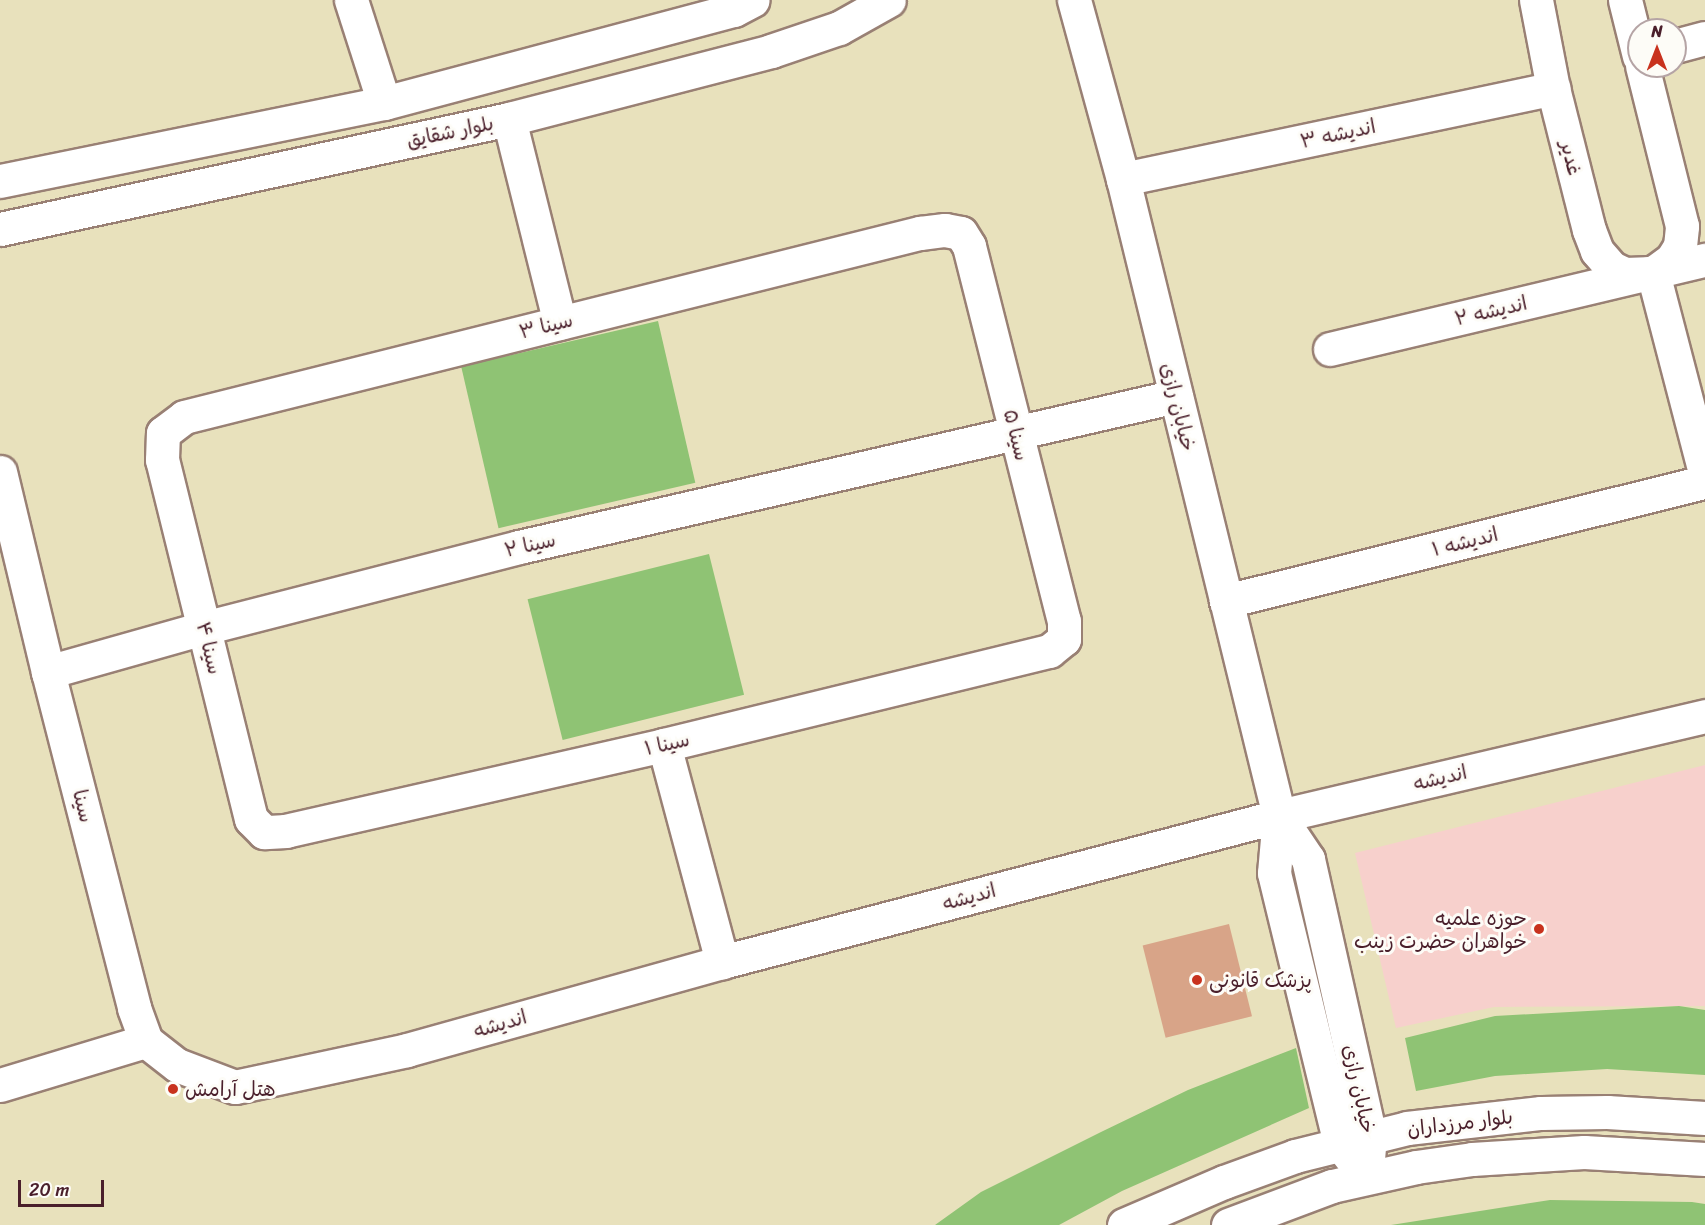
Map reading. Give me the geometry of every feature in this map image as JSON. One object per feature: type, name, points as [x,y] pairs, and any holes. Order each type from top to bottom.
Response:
[{"type":"street","points":[[351,0],[384,103]]},
{"type":"street","points":[[0,181],[384,103],[734,10],[753,0]]},
{"type":"street","name":"بلوار شقایق","points":[[0,229],[510,119],[771,51],[839,28],[889,0]]},
{"type":"street","name":"خیابان رازی","points":[[1074,0],[1123,179],[1279,816],[1275,873],[1366,1177]]},
{"type":"street","name":"غدیر","points":[[1536,0],[1553,88],[1589,230],[1598,251],[1612,268],[1625,274],[1653,273]]},
{"type":"street","points":[[1625,0],[1630,18]]},
{"type":"street","points":[[1687,43],[1705,38]]},
{"type":"street","points":[[497,74],[560,323]]},
{"type":"street","points":[[1645,78],[1682,226],[1680,246],[1672,260],[1653,273]]},
{"type":"street","name":"اندیشه ۳","points":[[1123,179],[1553,88]]},
{"type":"street","name":"سینا ۳","points":[[162,460],[163,433],[184,417],[920,233],[945,230],[961,233]]},
{"type":"street","name":"سینا ۵","points":[[961,233],[969,246],[1064,621],[1064,639]]},
{"type":"street","points":[[1653,273],[1705,260]]},
{"type":"street","points":[[1653,273],[1705,472]]},
{"type":"street","name":"اندیشه ۲","points":[[1330,349],[1653,273]]},
{"type":"street","name":"سینا ۲","points":[[48,672],[204,628],[519,548],[1176,396]]},
{"type":"street","name":"سینا ۴","points":[[162,460],[251,819],[264,832]]},
{"type":"street","name":"سینا","points":[[0,472],[48,672],[135,1008],[146,1041]]},
{"type":"street","name":"اندیشه ۱","points":[[1226,601],[1705,482]]},
{"type":"street","name":"سینا ۱","points":[[264,832],[286,831],[664,745],[1049,651],[1064,639]]},
{"type":"street","name":"اندیشه","points":[[146,1041],[177,1065],[235,1087],[407,1050],[722,962],[1279,816],[1705,716]]},
{"type":"street","points":[[664,745],[722,962]]},
{"type":"street","points":[[0,1085],[146,1041]]},
{"type":"street","name":"بلوار مرزداران","points":[[1124,1225],[1224,1182],[1295,1156],[1355,1140],[1462,1120],[1541,1113],[1606,1112],[1705,1118]]},
{"type":"street","name":"بلوار مرزداران","points":[[1227,1225],[1332,1186],[1366,1177],[1472,1159],[1584,1152],[1705,1159]]},
{"type":"shaded area","name":"حوزه علمیه خواهران حضرت زینب","points":[[1705,765],[1705,1006],[1494,1007],[1396,1028],[1355,853]]},
{"type":"green space","points":[[658,321],[695,483],[499,528],[461,366]]},
{"type":"green space","points":[[709,554],[744,695],[563,740],[528,599]]},
{"type":"green space","points":[[1679,1006],[1705,1010],[1705,1075],[1607,1069],[1495,1076],[1416,1091],[1405,1038],[1495,1016]]},
{"type":"green space","points":[[1296,1048],[1309,1108],[1122,1191],[1059,1225],[935,1225],[981,1192],[1101,1132],[1188,1090]]},
{"type":"green space","points":[[1550,1200],[1705,1204],[1705,1225],[1391,1225]]},
{"type":"building","name":"پزشک قانونی","points":[[1229,924],[1252,1016],[1166,1038],[1143,946]]},
{"type":"place","name":"حوزه علمیه خواهران حضرت زینب","points":[[1539,929]]},
{"type":"place","name":"پزشک قانونی","points":[[1197,980]]},
{"type":"place","name":"هتل آرامش","points":[[173,1089]]}]
